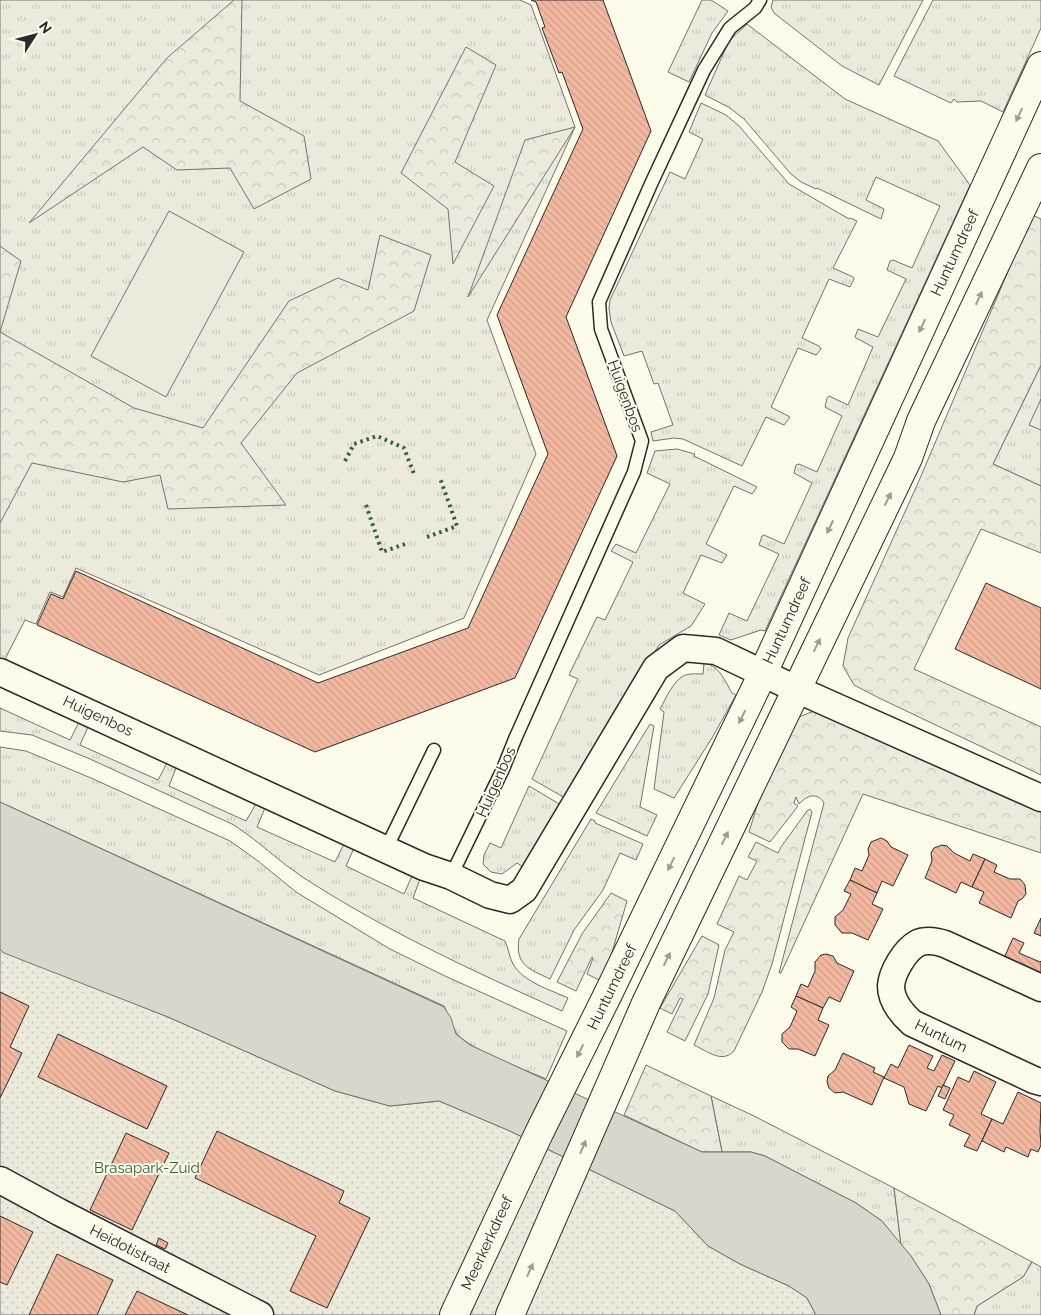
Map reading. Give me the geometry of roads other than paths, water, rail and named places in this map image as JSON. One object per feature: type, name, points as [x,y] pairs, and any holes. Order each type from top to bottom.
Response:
[{"type":"street","name":"Huntumdreef","points":[[521,1171],[763,673],[1041,66]]},
{"type":"street","points":[[510,1315],[646,1003],[908,458],[921,421],[1041,168]]},
{"type":"street","name":"Huigenbos","points":[[0,672],[424,866],[452,876],[490,895],[510,900],[524,890],[656,668],[683,648],[716,651],[763,673]]},
{"type":"street","points":[[763,673],[1041,798]]},
{"type":"street","name":"Huntum","points":[[1041,988],[945,944],[932,940],[918,943],[907,952],[893,976],[891,987],[894,1001],[902,1014],[912,1023],[1041,1082]]},
{"type":"street","name":"Meerkerkdreef","points":[[454,1315],[521,1171]]},
{"type":"street","name":"Heidotistraat","points":[[0,1180],[58,1212],[260,1315]]},
{"type":"lane","name":"Huigenbos","points":[[452,876],[503,769],[634,472],[642,441],[601,329],[599,302],[650,184],[704,70],[730,28],[757,4]]},
{"type":"lane","points":[[386,849],[434,750]]},
{"type":"park label","name":"Brasapark-Zuid","points":[[147,1168]]}]
